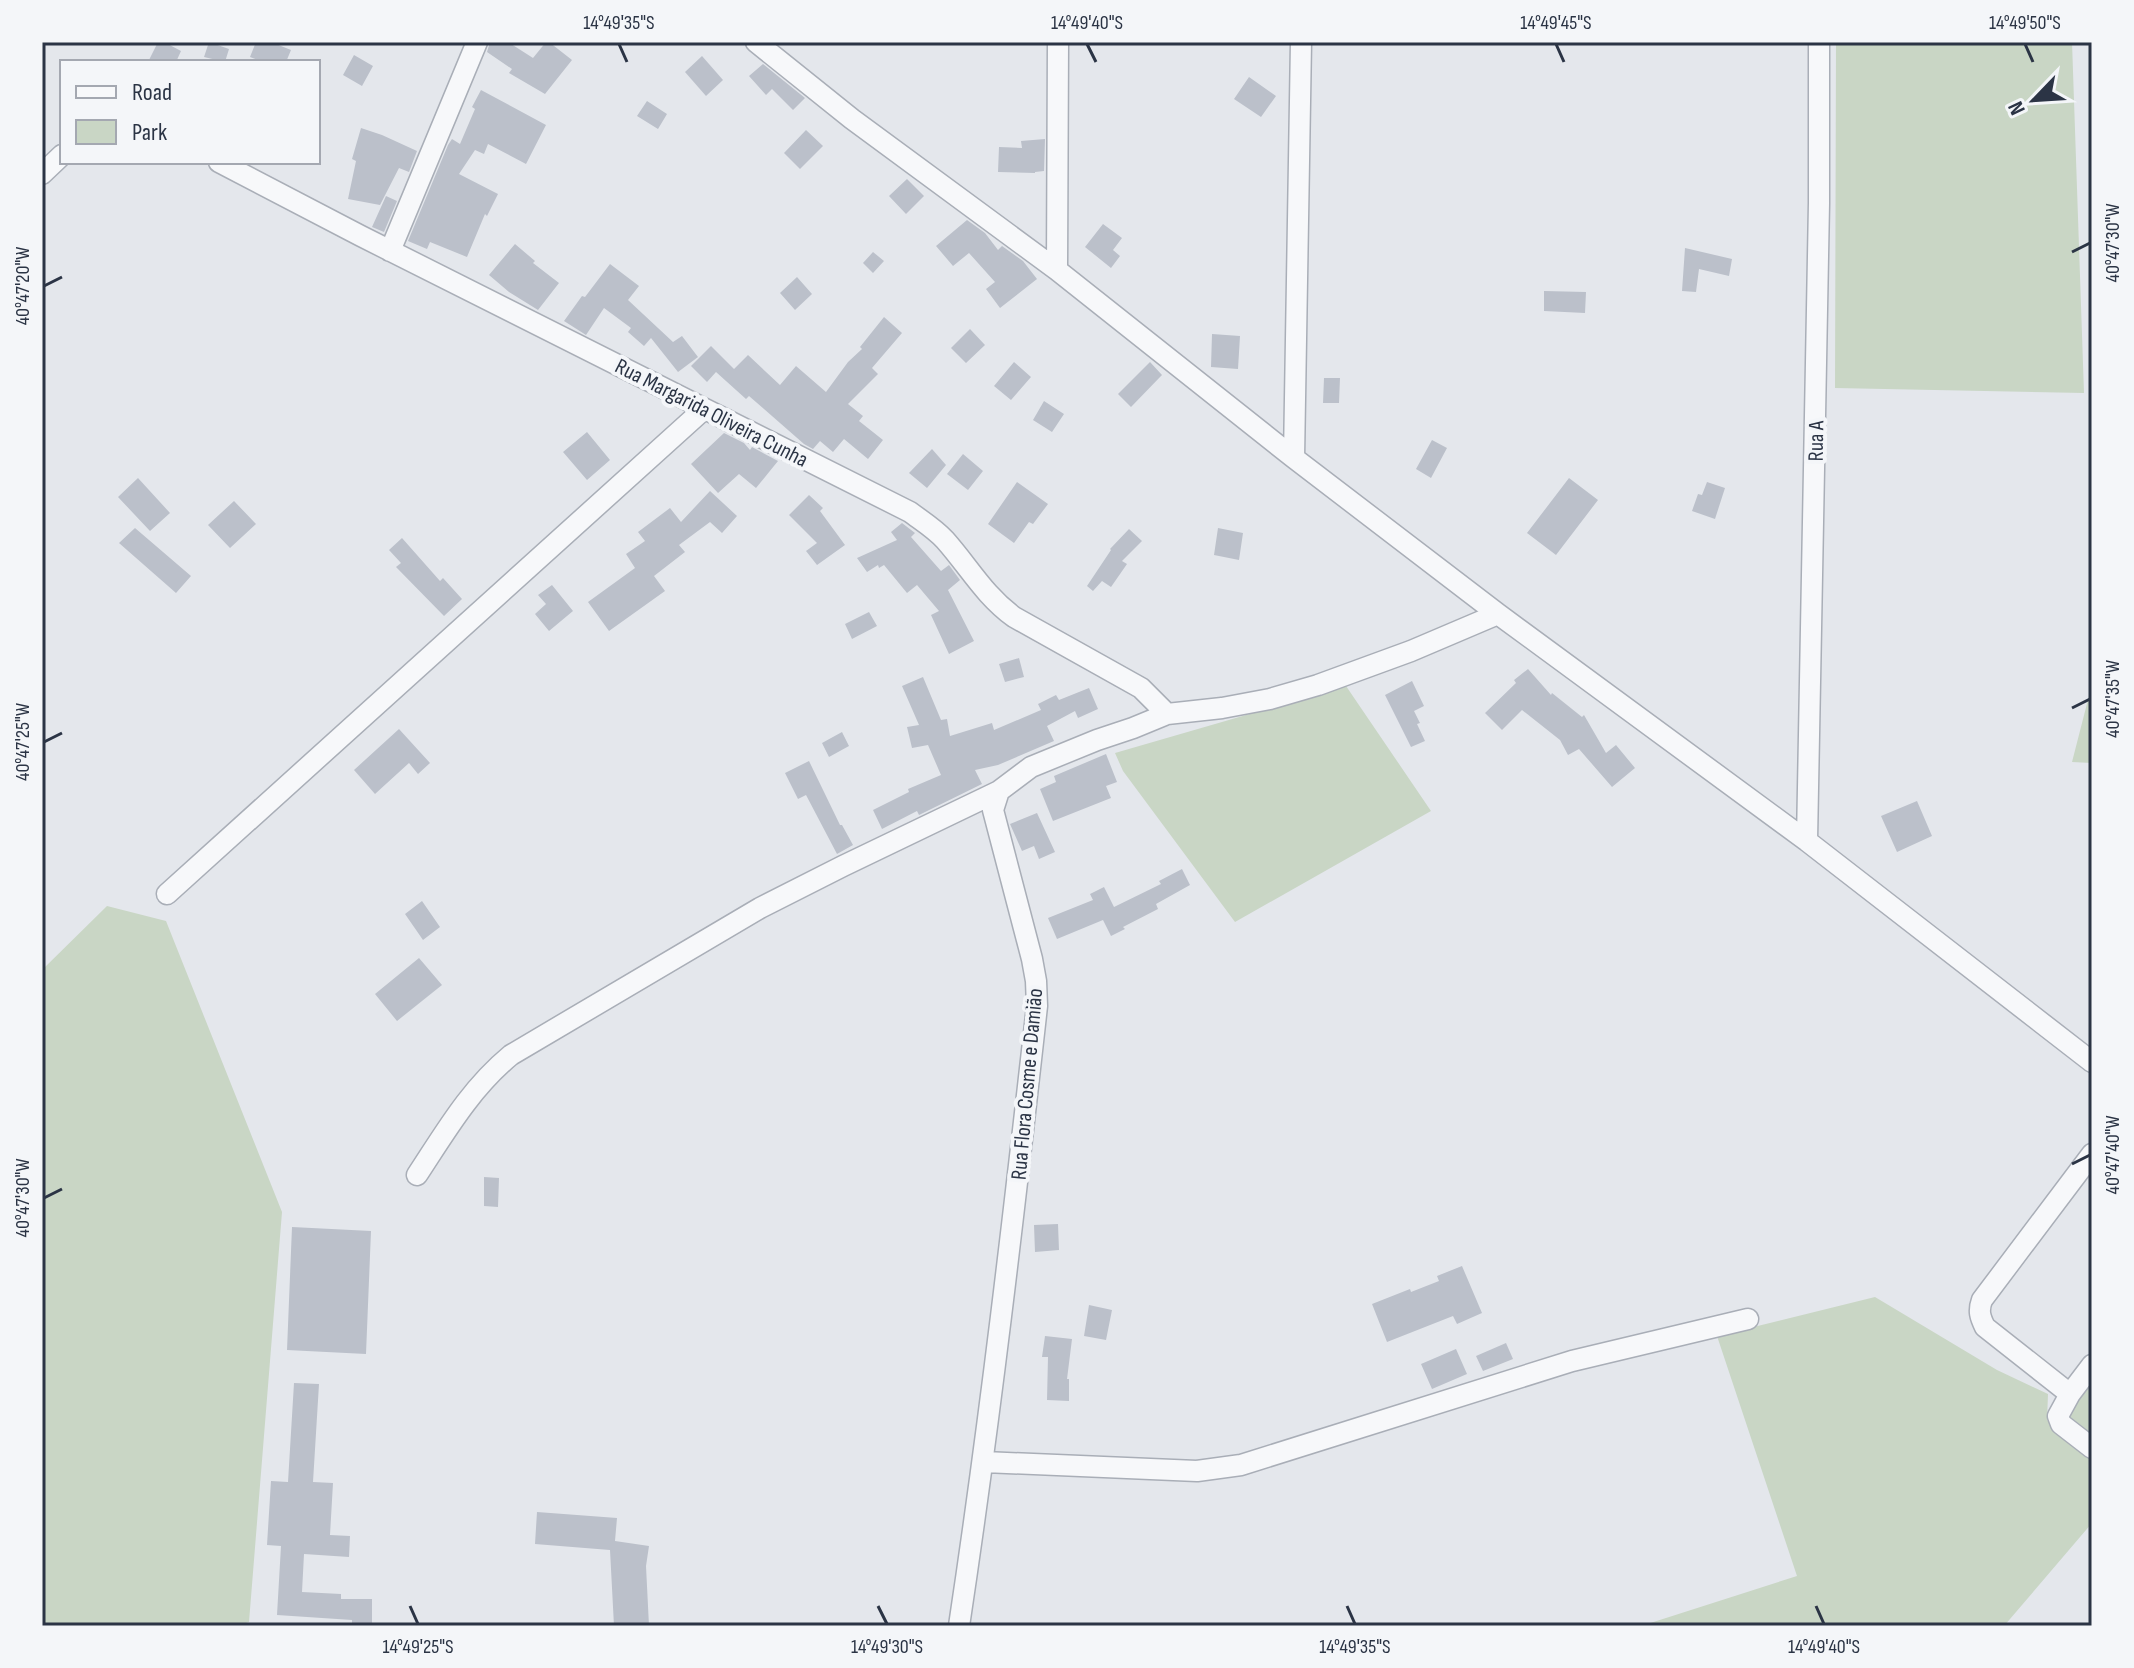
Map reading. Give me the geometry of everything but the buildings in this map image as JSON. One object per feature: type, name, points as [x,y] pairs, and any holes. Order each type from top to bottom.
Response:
[{"type":"street","points":[[390,251],[477,42]]},
{"type":"street","points":[[756,42],[852,119],[1057,270],[1294,458],[1498,614],[1807,841],[2092,1062]]},
{"type":"street","points":[[1057,270],[1058,42]]},
{"type":"street","points":[[1294,458],[1301,42]]},
{"type":"street","name":"Rua A","points":[[1807,841],[1819,219],[1819,42]]},
{"type":"street","points":[[42,174],[60,157]]},
{"type":"street","name":"Rua Margarida Oliveira Cunha","points":[[223,164],[910,512],[944,540],[999,606],[1141,688],[1167,714]]},
{"type":"street","points":[[167,894],[704,409]]},
{"type":"street","points":[[417,1175],[477,1086],[511,1055],[760,908],[999,791],[1031,767],[1167,714],[1222,708],[1306,688],[1411,651],[1498,614]]},
{"type":"street","name":"Rua Flora Cosme e Damião","points":[[959,1626],[984,1462],[1037,1006],[1032,959],[993,810],[999,791]]},
{"type":"street","points":[[2070,1394],[1985,1327],[1978,1309],[2092,1154]]},
{"type":"street","points":[[984,1462],[1197,1471],[1241,1465],[1572,1361],[1748,1319]]},
{"type":"street","points":[[2092,1365],[2060,1409],[2059,1420],[2092,1448]]},
{"type":"green space","points":[[1836,42],[2072,42],[2084,393],[1835,388]]},
{"type":"green space","points":[[2091,531],[2092,763],[2072,762],[2091,688]]},
{"type":"green space","points":[[1346,686],[1431,811],[1235,922],[1123,771],[1115,753]]},
{"type":"green space","points":[[107,906],[166,921],[282,1212],[249,1622],[237,1626],[42,1626],[42,970]]},
{"type":"green space","points":[[1875,1297],[1997,1370],[2048,1394],[2047,1421],[2092,1372],[2092,1523],[2004,1626],[1641,1626],[1797,1576],[1717,1336]]}]
